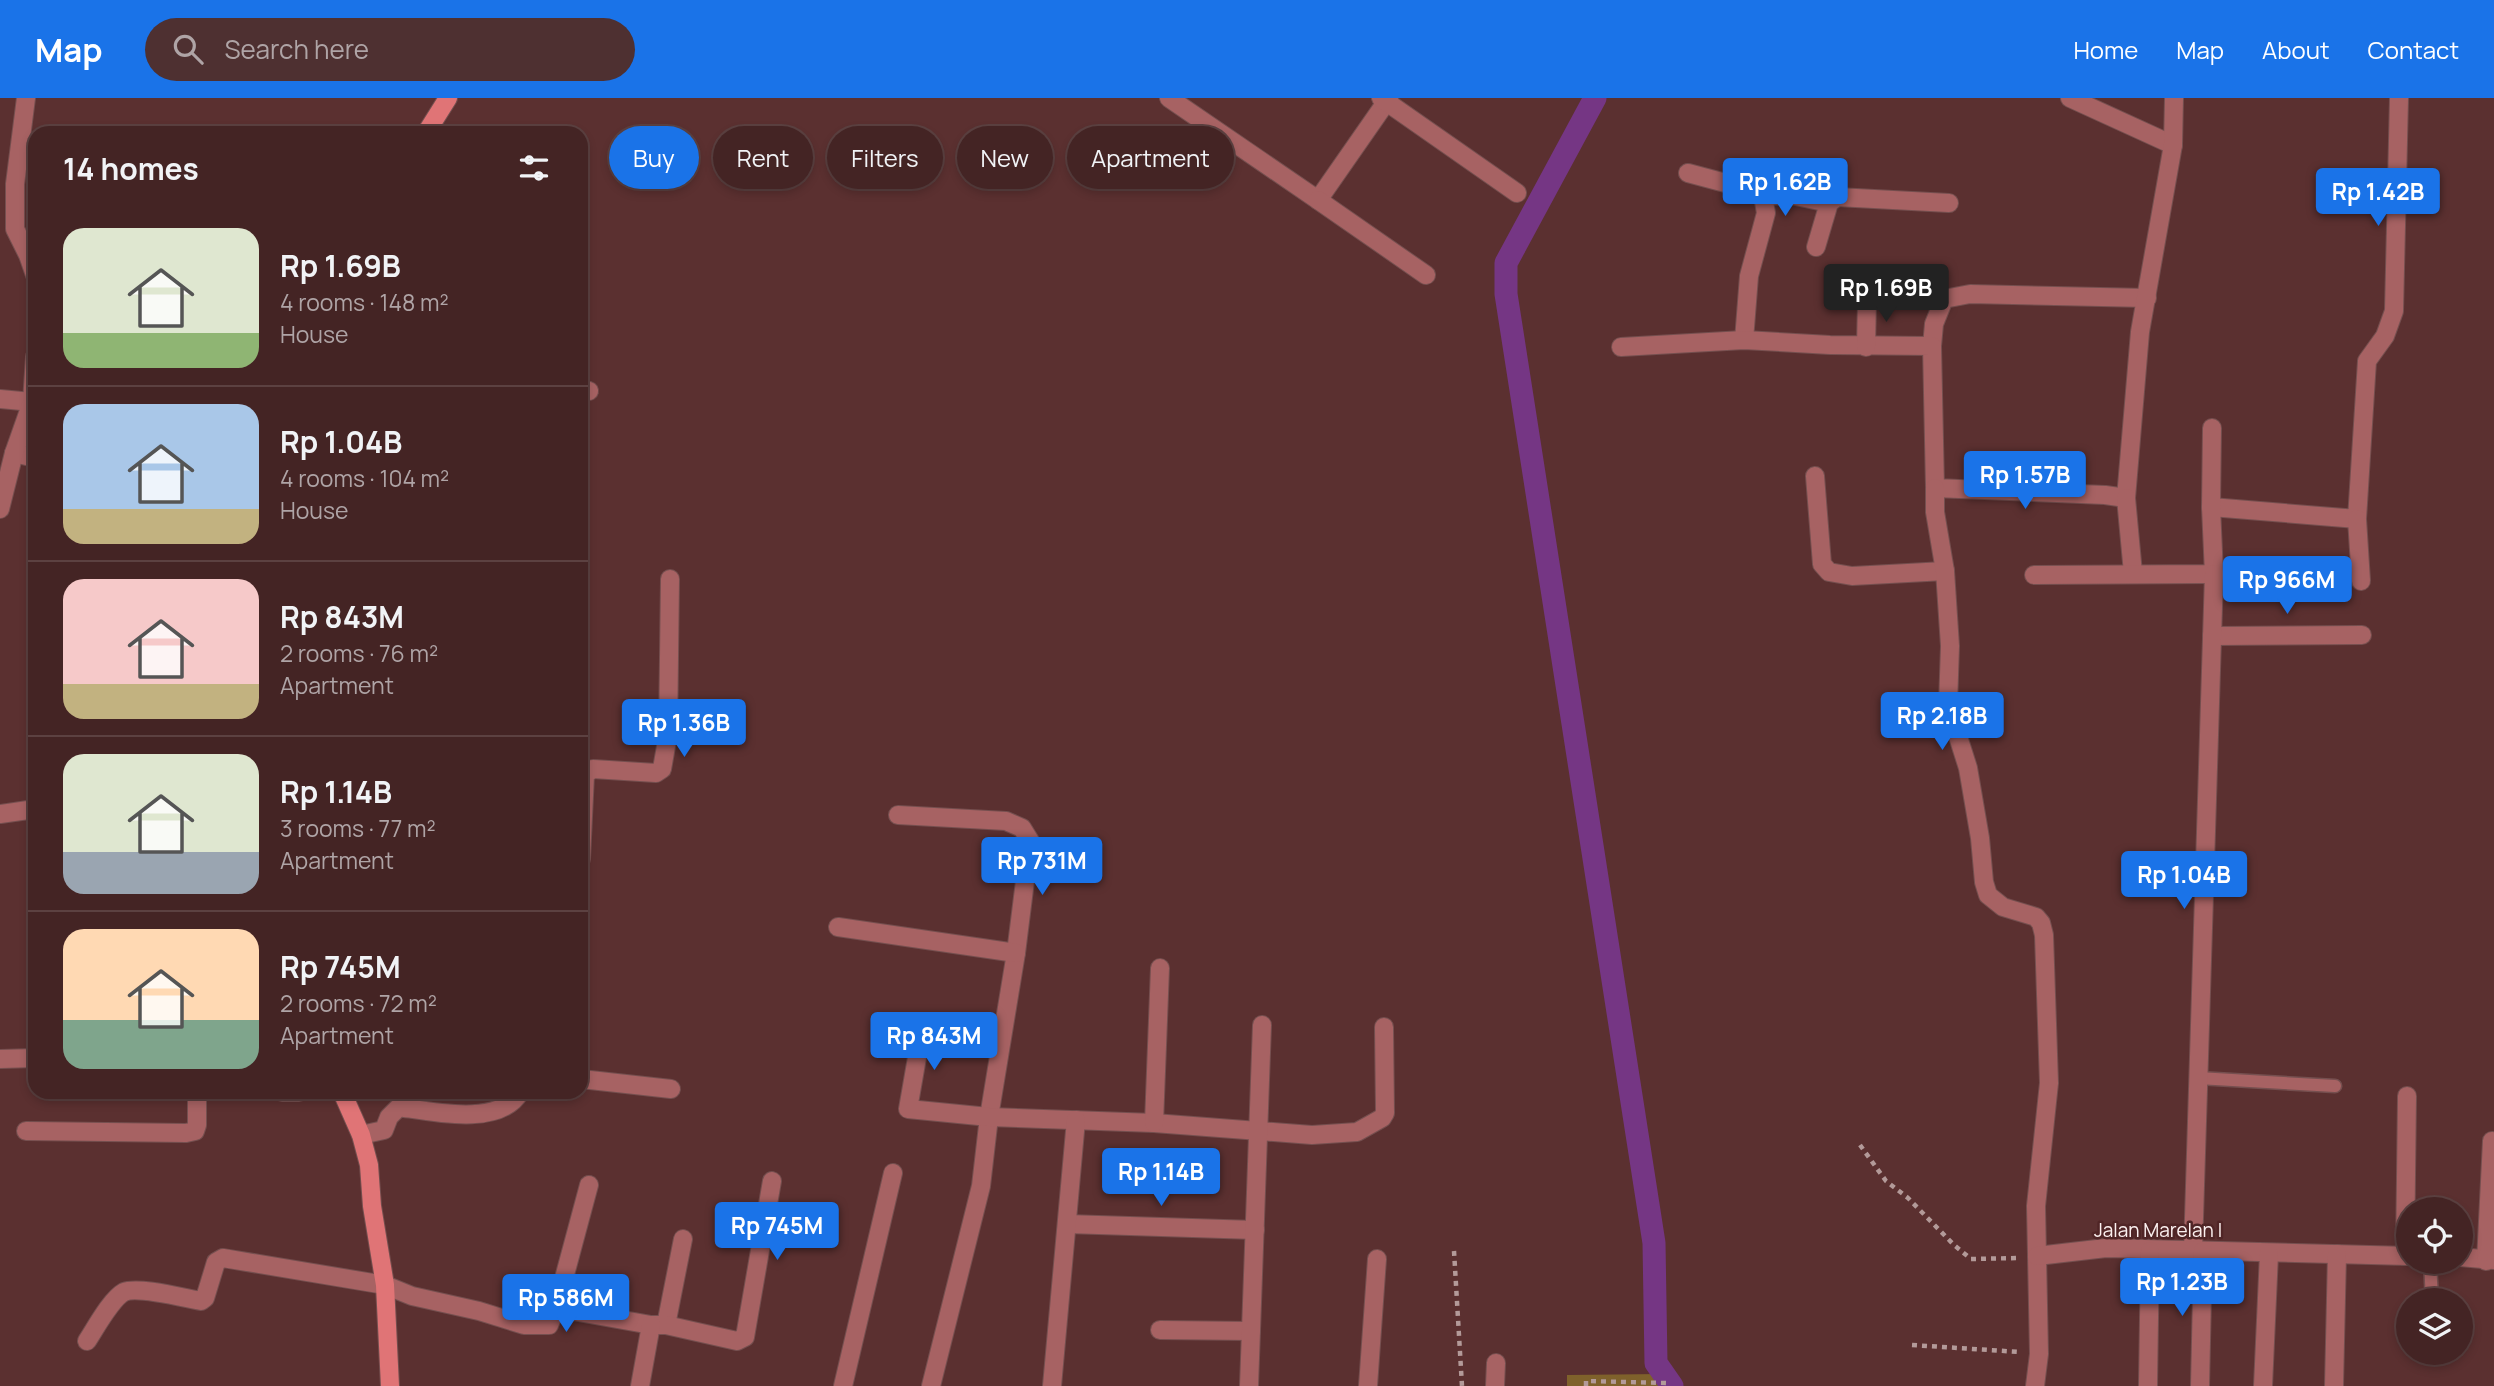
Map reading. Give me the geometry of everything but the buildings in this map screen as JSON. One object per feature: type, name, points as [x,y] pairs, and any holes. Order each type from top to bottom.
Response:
[{"type":"street","points":[[26,98],[15,184],[15,229],[28,253]]},
{"type":"street","points":[[430,126],[448,98]]},
{"type":"street","points":[[1169,98],[1426,275]]},
{"type":"street","points":[[2070,98],[2173,145]]},
{"type":"street","points":[[2133,573],[2126,498],[2140,332],[2173,145],[2174,98]]},
{"type":"street","points":[[2361,581],[2357,519],[2367,361],[2385,336],[2394,311],[2399,98]]},
{"type":"street","points":[[1318,201],[1386,99],[1517,193]]},
{"type":"street","points":[[1688,173],[1763,196],[1791,195],[1829,203]]},
{"type":"street","points":[[1744,340],[1749,276],[1766,214],[1763,196]]},
{"type":"street","points":[[1816,247],[1829,203],[1838,197],[1949,203]]},
{"type":"street","points":[[2035,1386],[2039,1354],[2036,1206],[2049,1083],[2045,935],[2036,917],[2003,907],[1988,895],[1968,768],[1948,705],[1950,646],[1945,571],[1935,512],[1932,346],[1934,324],[1944,299],[1970,294],[2147,298]]},
{"type":"street","points":[[1866,346],[1867,301]]},
{"type":"street","points":[[1622,346],[1744,340],[1866,346],[1932,346]]},
{"type":"street","points":[[0,399],[28,402]]},
{"type":"street","points":[[0,509],[14,453],[28,413]]},
{"type":"street","points":[[2200,1386],[2198,1078],[2214,574],[2212,428]]},
{"type":"street","points":[[14,453],[28,456]]},
{"type":"street","points":[[1815,476],[1822,565],[1829,572],[1852,576],[1945,571]]},
{"type":"street","points":[[1935,488],[2126,498]]},
{"type":"street","points":[[2211,507],[2357,519]]},
{"type":"street","points":[[2034,575],[2214,574]]},
{"type":"street","points":[[588,772],[593,769],[656,773],[663,766],[668,735],[670,579]]},
{"type":"street","points":[[2212,636],[2362,635]]},
{"type":"street","points":[[0,814],[28,810]]},
{"type":"street","points":[[898,815],[1006,821],[1022,828],[1030,841],[981,1186],[931,1386]]},
{"type":"street","points":[[838,927],[1016,953]]},
{"type":"street","points":[[1154,1123],[1160,968]]},
{"type":"street","points":[[1249,1386],[1262,1025]]},
{"type":"street","points":[[922,1029],[908,1109],[989,1118],[1154,1123],[1312,1135],[1357,1132],[1382,1118],[1385,1113],[1384,1027]]},
{"type":"street","points":[[0,1059],[28,1058]]},
{"type":"street","points":[[588,1080],[671,1089]]},
{"type":"street","points":[[2406,1197],[2407,1096]]},
{"type":"street","points":[[26,1131],[186,1133],[195,1131],[197,1125],[197,1099]]},
{"type":"street","points":[[345,1099],[361,1135],[369,1165],[372,1206],[385,1285],[390,1386]]},
{"type":"street","points":[[361,1135],[384,1130],[389,1117],[399,1108],[457,1115],[498,1112],[516,1099]]},
{"type":"street","points":[[1052,1386],[1076,1120]]},
{"type":"street","points":[[2490,1260],[2492,1141]]},
{"type":"street","points":[[843,1386],[893,1173]]},
{"type":"street","points":[[556,1308],[737,1341],[745,1337],[772,1181]]},
{"type":"street","points":[[87,1341],[116,1298],[125,1291],[201,1301],[205,1298],[216,1262],[223,1258],[385,1285],[412,1296],[469,1308],[524,1325],[549,1325],[589,1185]]},
{"type":"street","points":[[1067,1224],[1255,1230]]},
{"type":"street","points":[[640,1386],[683,1240]]},
{"type":"street","name":"Jalan Marelan I","points":[[2037,1256],[2106,1248],[2396,1256]]},
{"type":"street","points":[[2148,1386],[2150,1251]]},
{"type":"street","points":[[2263,1386],[2269,1254]]},
{"type":"street","points":[[2334,1386],[2337,1254]]},
{"type":"street","points":[[1368,1386],[1377,1259]]},
{"type":"street","points":[[1160,1330],[1251,1331]]},
{"type":"street","points":[[1495,1386],[1496,1363]]},
{"type":"lane","points":[[2198,1078],[2334,1086]]},
{"type":"path","points":[[1860,1145],[1886,1181],[1908,1198],[1954,1245],[1972,1259],[2037,1256]]},
{"type":"path","points":[[1454,1251],[1462,1386]]},
{"type":"path","points":[[1912,1345],[2039,1354]]},
{"type":"path","points":[[1586,1386],[1586,1381],[1666,1383],[1668,1386]]},
{"type":"shaded area","points":[[1662,1374],[1672,1386],[1567,1386],[1567,1375]]},
{"type":"waterway","points":[[1595,98],[1506,263],[1506,294],[1654,1243],[1656,1363],[1672,1386]]}]
